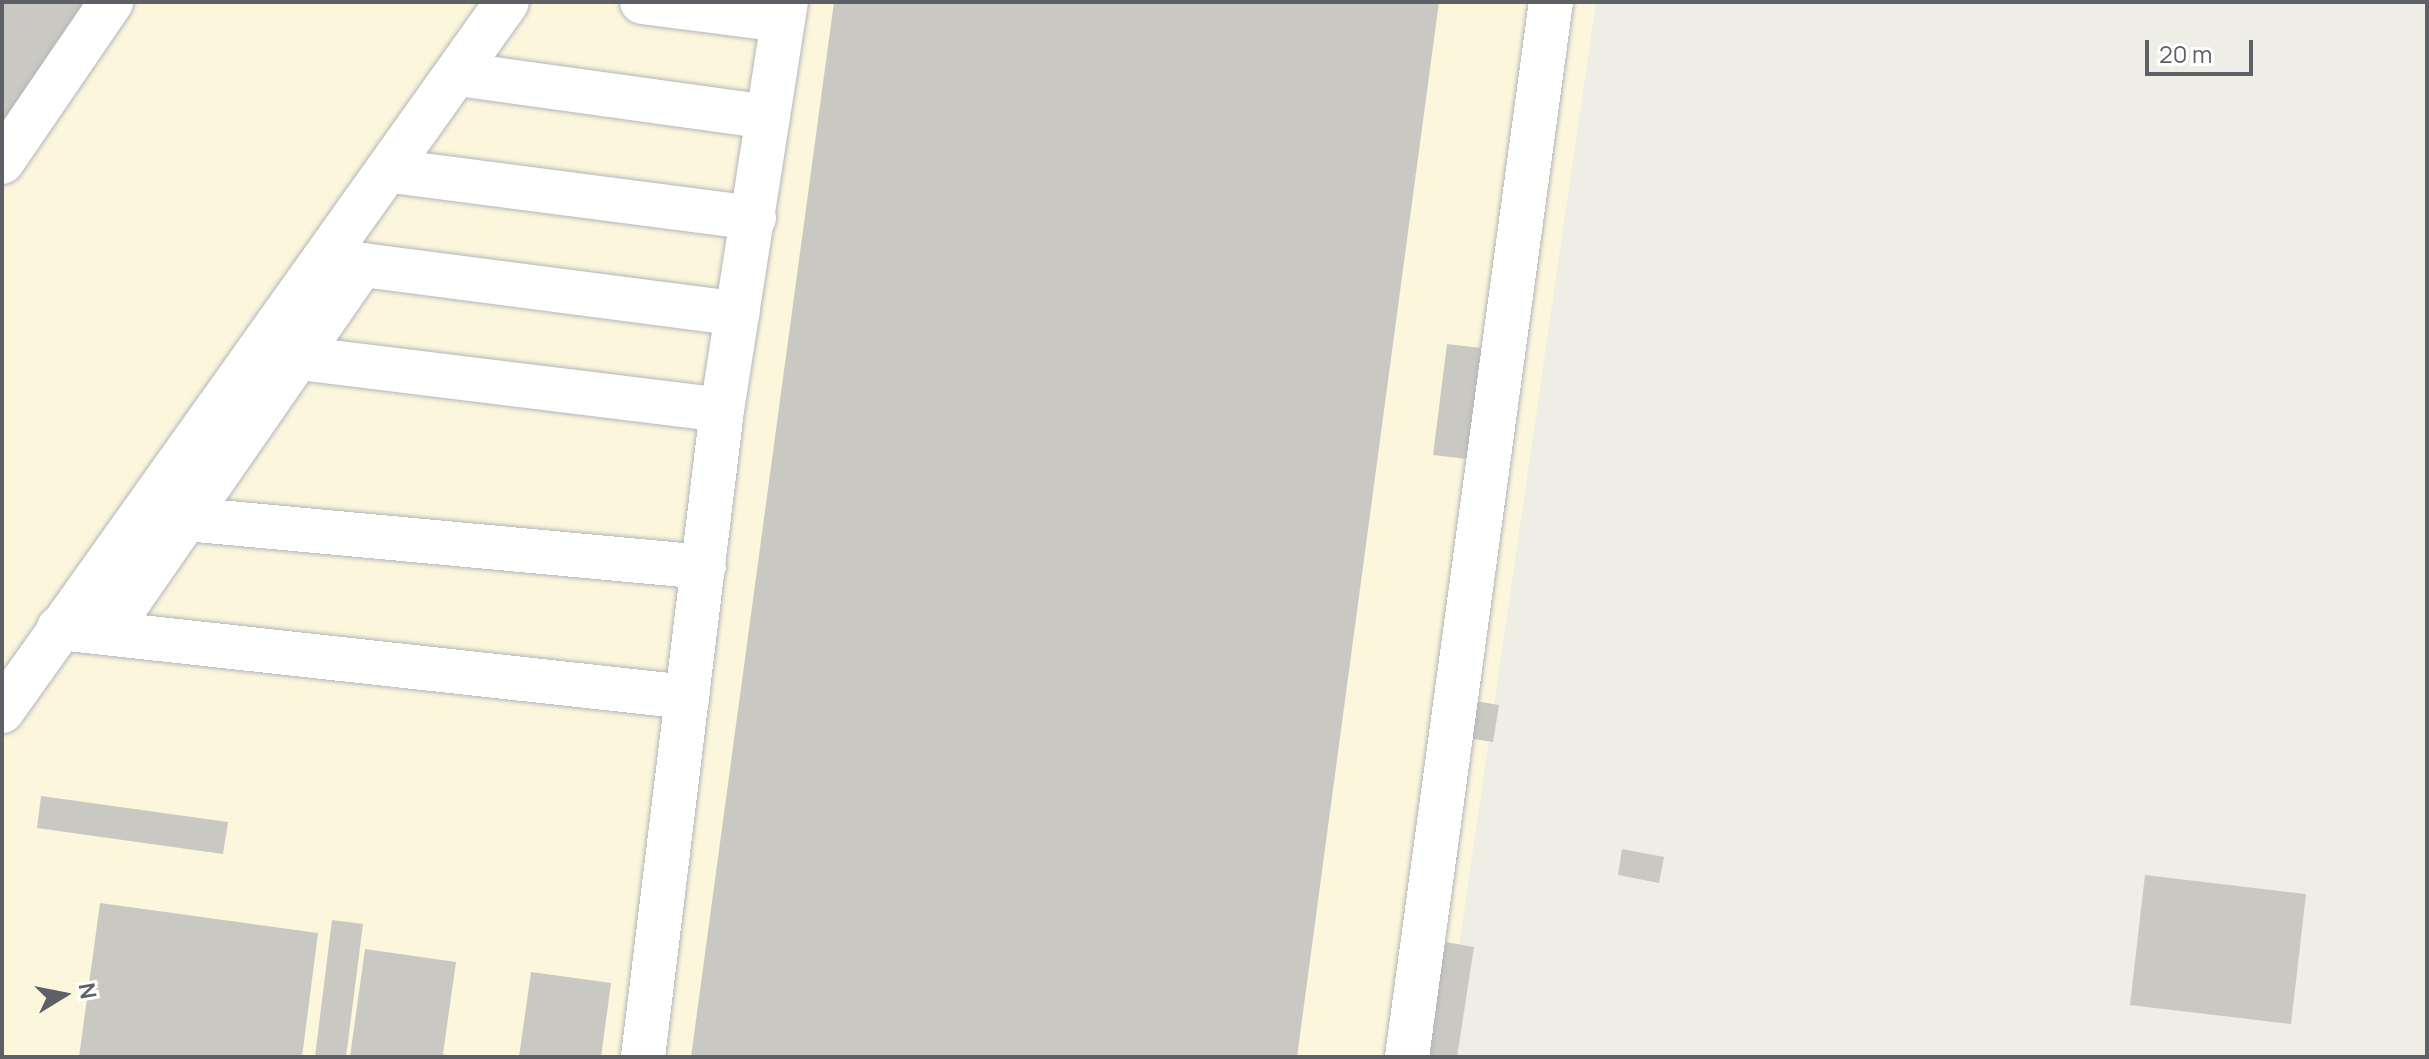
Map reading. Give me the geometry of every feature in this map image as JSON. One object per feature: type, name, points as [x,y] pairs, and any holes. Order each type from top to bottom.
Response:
[{"type":"lane","points":[[2,162],[111,2]]},
{"type":"lane","points":[[107,633],[299,358],[392,171],[507,2]]},
{"type":"lane","points":[[642,2],[784,11],[722,410],[643,1057]]},
{"type":"lane","points":[[1407,1057],[1551,2]]},
{"type":"lane","points":[[458,74],[768,117]]},
{"type":"lane","points":[[392,171],[754,218]]},
{"type":"lane","points":[[344,263],[738,314]]},
{"type":"lane","points":[[2,711],[59,628],[344,263]]},
{"type":"lane","points":[[299,358],[722,410]]},
{"type":"lane","points":[[186,519],[704,567]]},
{"type":"lane","points":[[59,628],[687,697]]},
{"type":"shaded area","points":[[2,2],[1596,2],[1443,1057],[2,1057]]},
{"type":"building","points":[[2,2],[97,2],[2,136]]},
{"type":"building","points":[[834,2],[1439,2],[1297,1057],[691,1057]]},
{"type":"building","points":[[1447,344],[1498,350],[1484,461],[1433,455]]},
{"type":"building","points":[[1475,701],[1499,705],[1493,742],[1468,738]]},
{"type":"building","points":[[41,796],[228,822],[223,854],[37,828]]},
{"type":"building","points":[[1622,849],[1664,857],[1659,883],[1618,875]]},
{"type":"building","points":[[2145,875],[2306,894],[2291,1024],[2130,1005]]},
{"type":"building","points":[[100,903],[318,933],[302,1057],[79,1057]]},
{"type":"building","points":[[332,920],[363,924],[346,1057],[315,1057]]},
{"type":"building","points":[[1445,942],[1474,947],[1457,1057],[1428,1057]]},
{"type":"building","points":[[365,949],[456,962],[443,1054],[450,1057],[350,1057]]},
{"type":"building","points":[[531,972],[611,983],[601,1057],[519,1057]]}]
